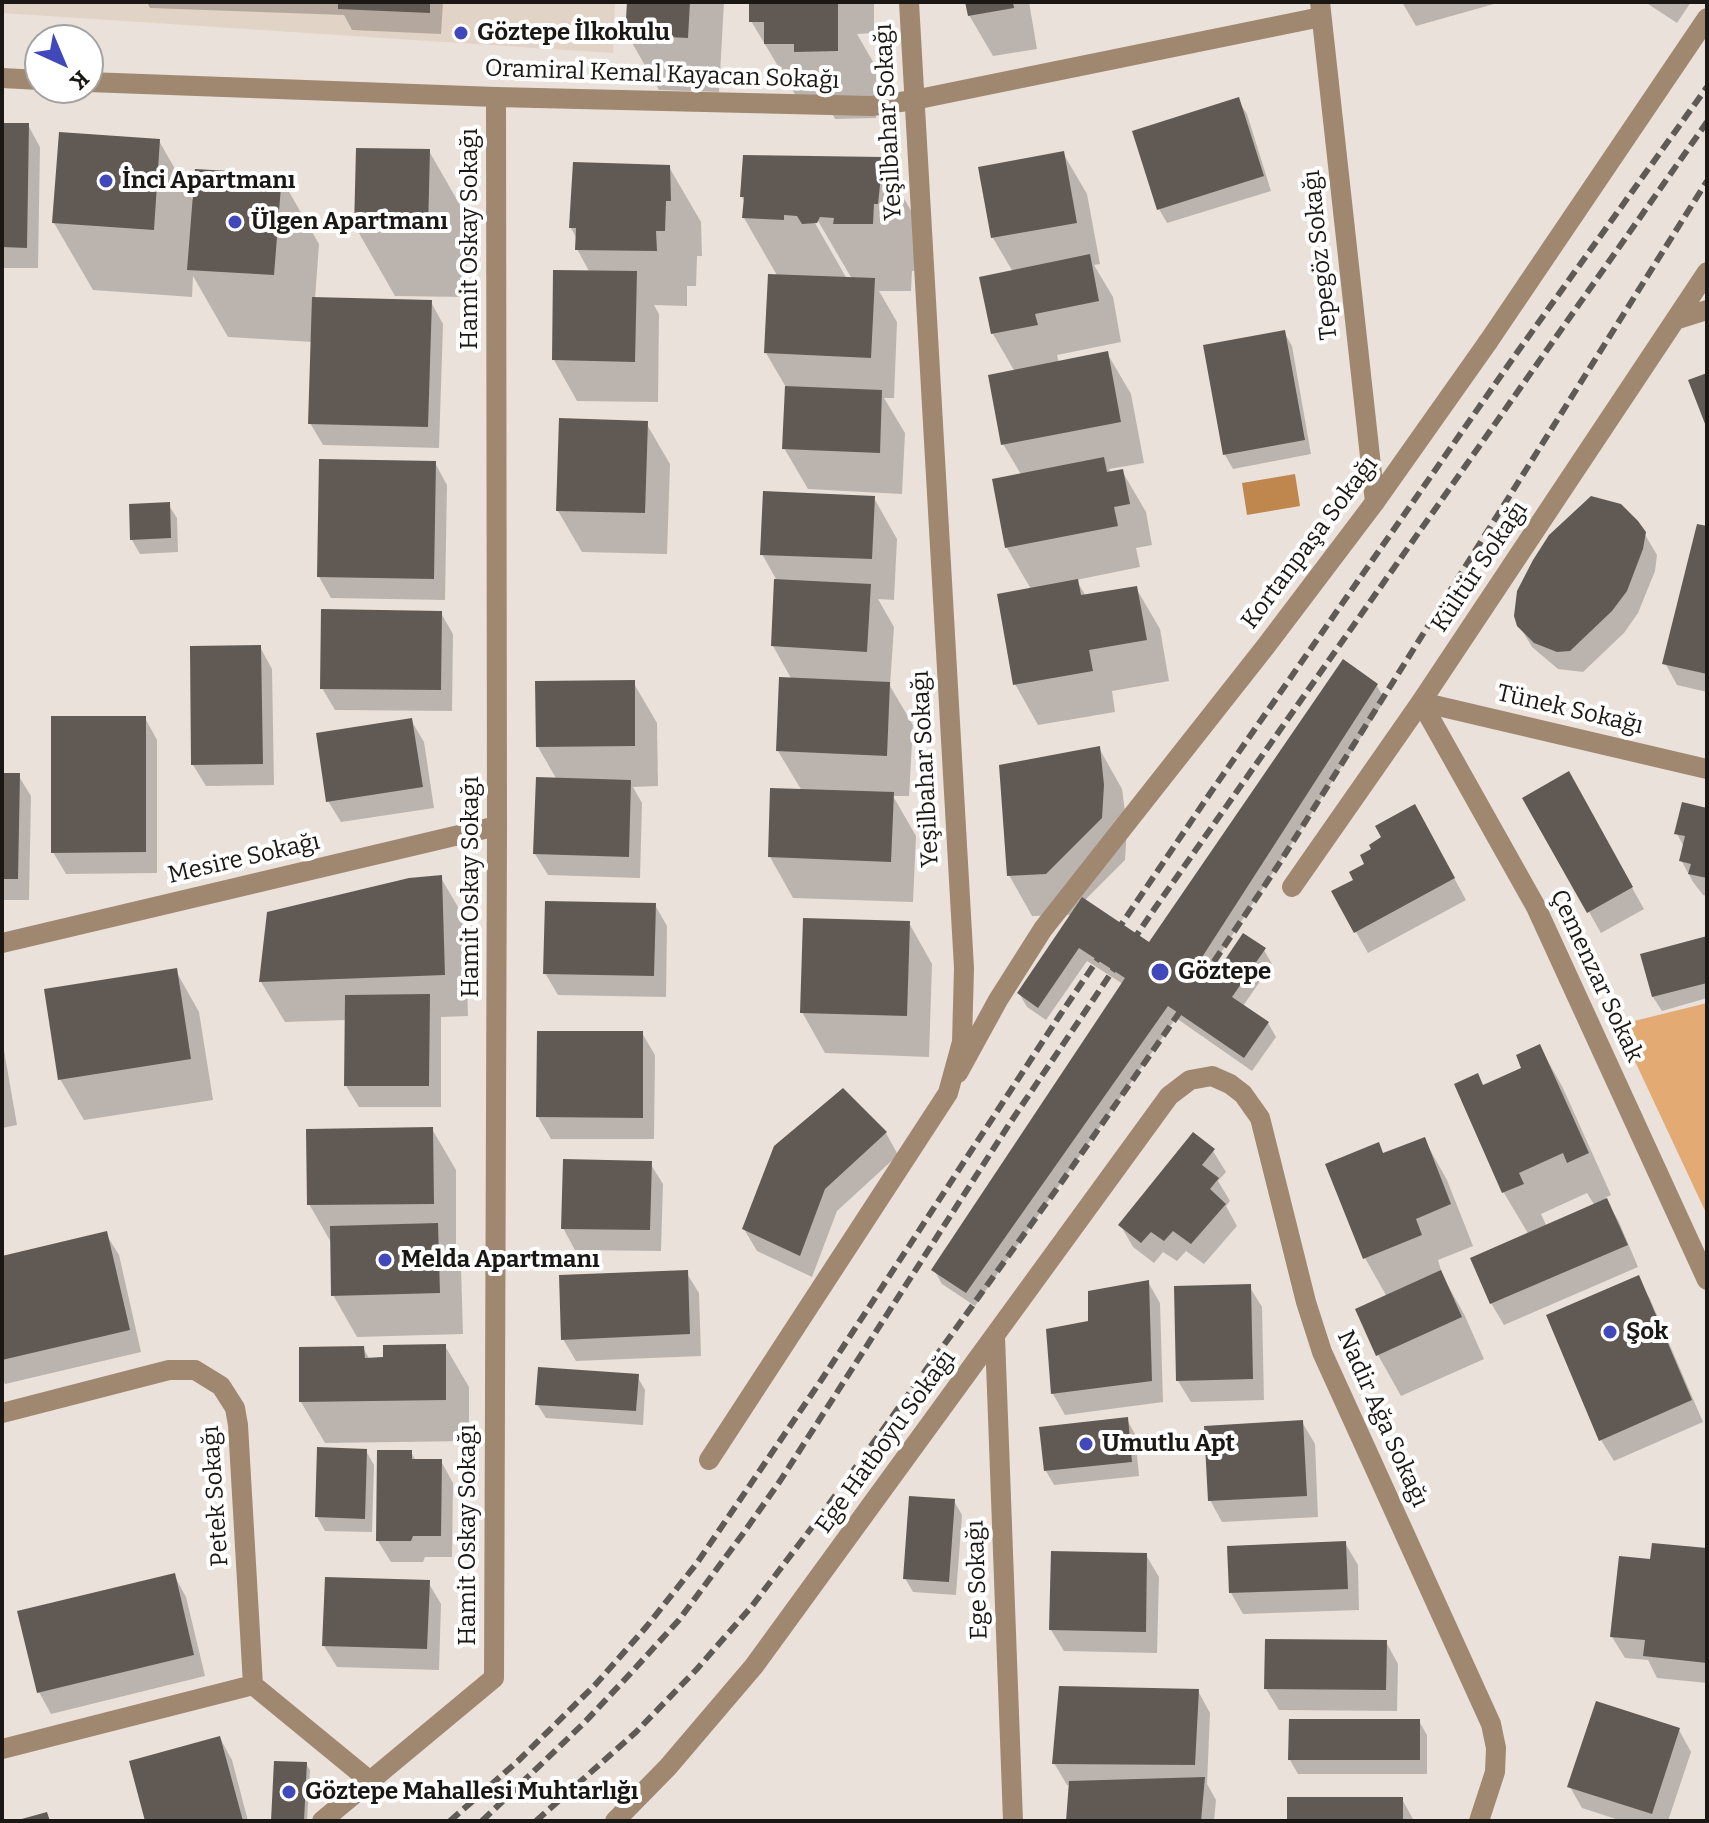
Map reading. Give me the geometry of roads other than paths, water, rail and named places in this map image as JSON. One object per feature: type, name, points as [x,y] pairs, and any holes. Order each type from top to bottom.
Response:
[{"type":"street","name":"Yeşilbahar Sokağı","points":[[709,1460],[948,1093],[962,1042],[964,968],[909,2]]},
{"type":"street","name":"Oramiral Kemal Kayacan Sokağı","points":[[104,83],[496,97],[872,106],[914,100],[1321,10]]},
{"type":"street","name":"Tepegöz Sokağı","points":[[1321,10],[1375,502]]},
{"type":"street","name":"Kortanpaşa Sokağı","points":[[948,1093],[998,1000],[1043,929],[1375,502],[1488,342],[1707,18]]},
{"type":"street","points":[[2,78],[24,79]]},
{"type":"street","name":"Hamit Oskay Sokağı","points":[[370,1781],[494,1678],[496,97]]},
{"type":"street","name":"Kültür Sokağı","points":[[1292,887],[1421,702],[1707,272]]},
{"type":"street","points":[[1675,320],[1707,310]]},
{"type":"street","name":"Tünek Sokağı","points":[[1421,702],[1707,769]]},
{"type":"street","name":"Çemenzar Sokak","points":[[1421,702],[1533,900],[1707,1280]]},
{"type":"street","name":"Mesire Sokağı","points":[[2,943],[497,826]]},
{"type":"street","name":"Nadir Ağa Sokağı","points":[[1184,1083],[1202,1076],[1218,1077],[1243,1094],[1260,1118],[1298,1273],[1322,1352],[1491,1724],[1496,1748],[1495,1772],[1479,1821]]},
{"type":"street","name":"Ege Hatboyu Sokağı","points":[[615,1821],[668,1767],[739,1684],[1169,1096],[1184,1083]]},
{"type":"street","name":"Ege Sokağı","points":[[995,1337],[1013,1821]]},
{"type":"street","name":"Petek Sokağı","points":[[2,1413],[169,1370],[195,1370],[221,1386],[235,1408],[238,1425],[253,1685]]},
{"type":"street","points":[[2,1749],[253,1685],[370,1781],[322,1821]]},
{"type":"railway","points":[[450,1821],[518,1761],[595,1685],[697,1563],[1211,792],[1516,354],[1707,87]]},
{"type":"railway","points":[[482,1821],[629,1675],[679,1620],[742,1535],[780,1481],[1010,1123],[1155,908],[1707,122]]},
{"type":"railway","points":[[536,1821],[636,1732],[752,1606],[1061,1183],[1277,867],[1707,181]]},
{"type":"place","name":"Göztepe İlkokulu","points":[[461,33]]},
{"type":"place","name":"İnci Apartmanı","points":[[106,181]]},
{"type":"place","name":"Ülgen Apartmanı","points":[[235,222]]},
{"type":"place","name":"Göztepe","points":[[1160,972]]},
{"type":"place","name":"Melda Apartmanı","points":[[385,1260]]},
{"type":"place","name":"Şok","points":[[1610,1332]]},
{"type":"place","name":"Umutlu Apt","points":[[1086,1444]]},
{"type":"place","name":"Göztepe Mahallesi Muhtarlığı","points":[[289,1792]]}]
